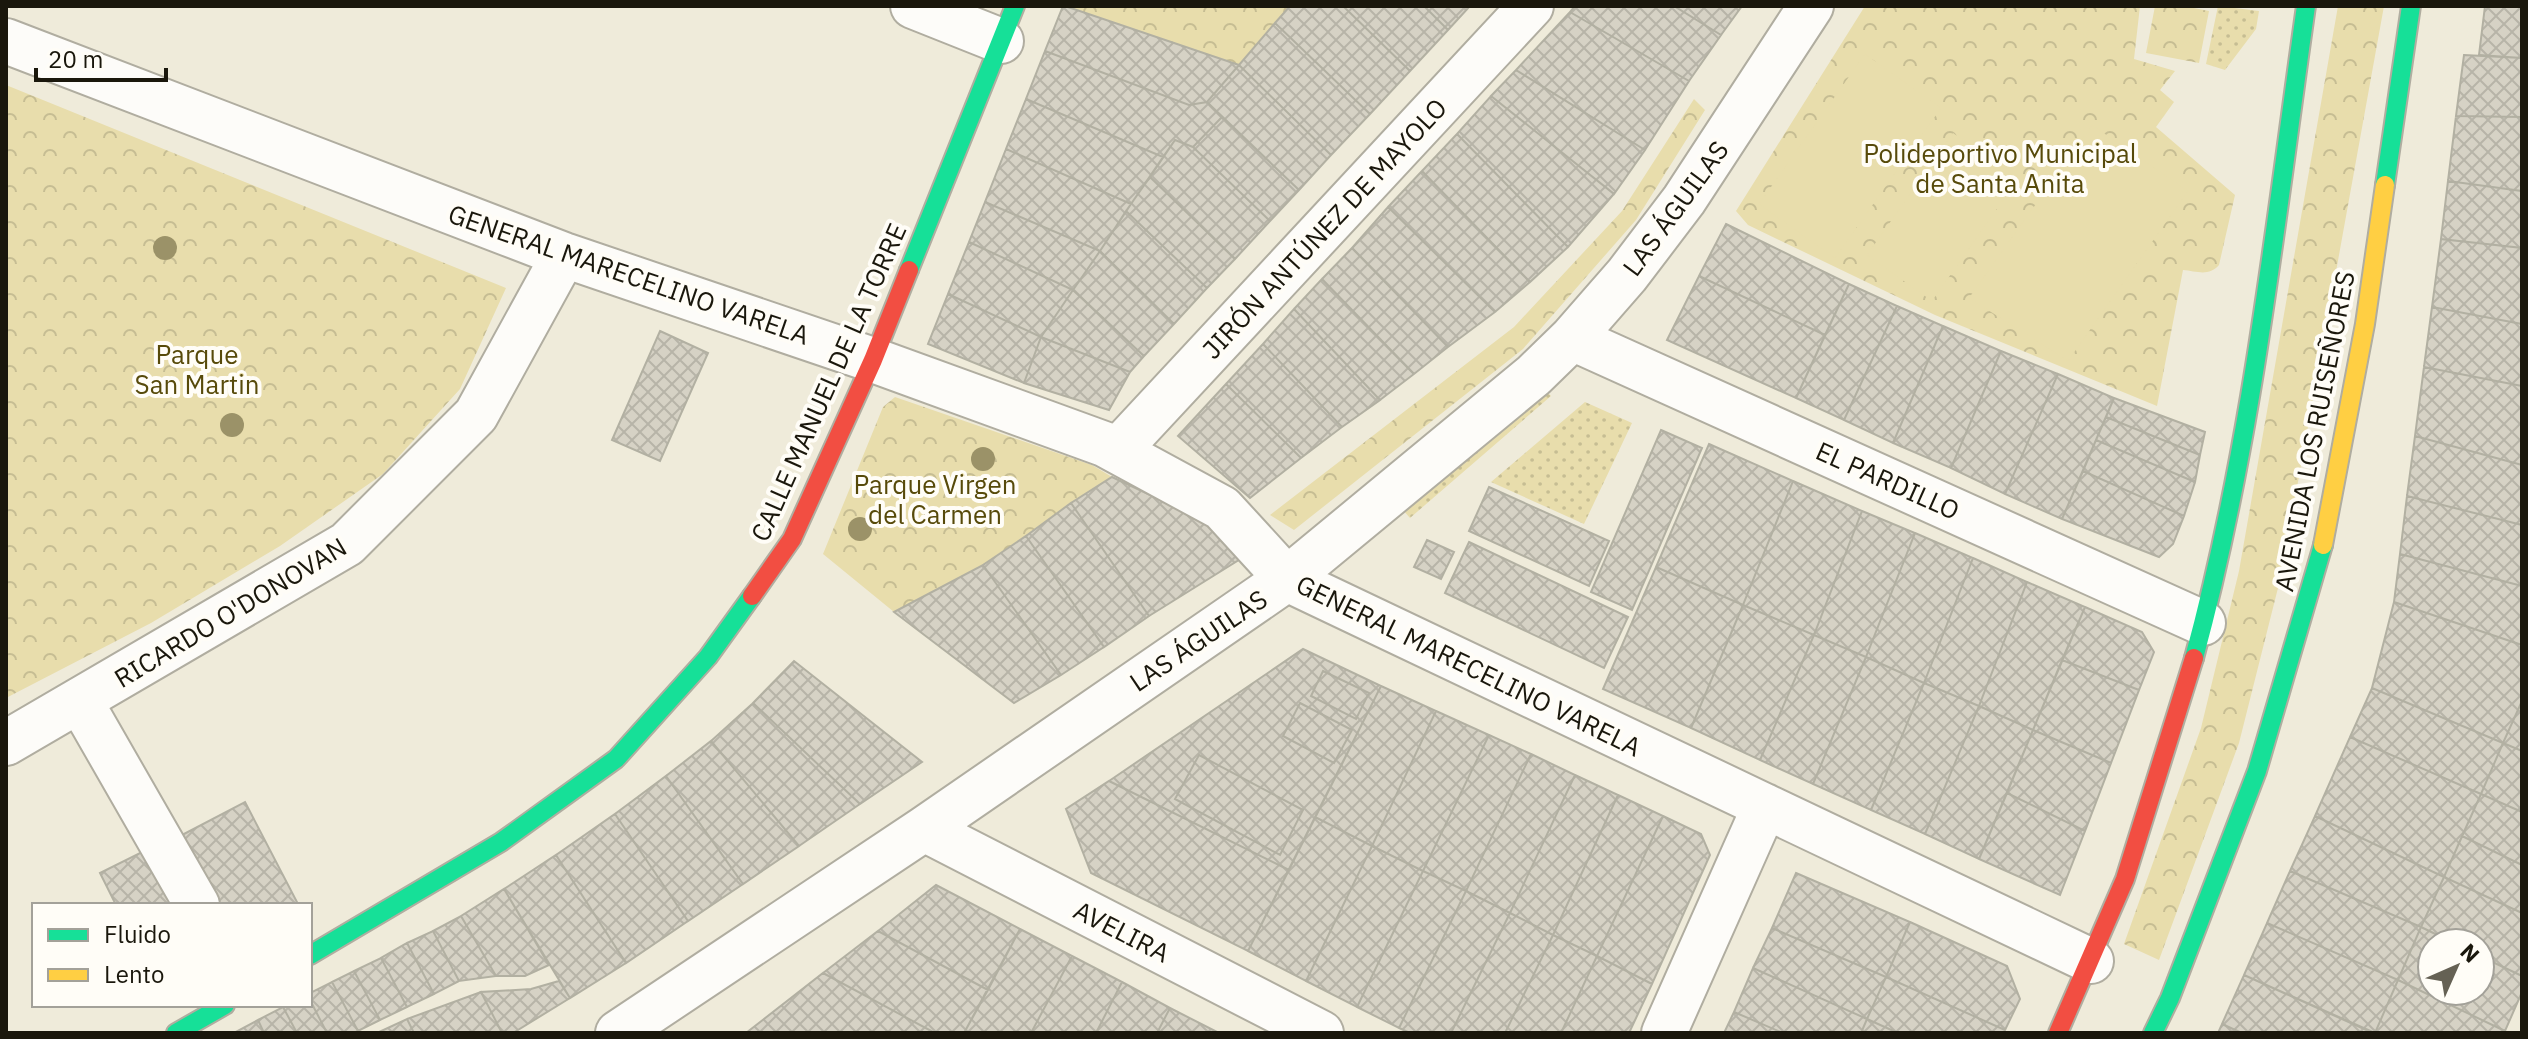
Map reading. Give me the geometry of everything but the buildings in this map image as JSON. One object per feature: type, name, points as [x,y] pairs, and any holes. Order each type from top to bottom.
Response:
[{"type":"main road","points":[[2058,1033],[2125,879],[2178,715],[2216,577],[2244,439],[2306,6]]},
{"type":"main road","name":"AVENIDA LOS RUISEÑORES","points":[[2153,1033],[2170,998],[2257,771],[2320,562],[2365,324],[2411,6]]},
{"type":"main road","name":"CALLE MANUEL DE LA TORRE","points":[[312,954],[501,842],[616,759],[708,657],[792,539],[873,360],[1008,24]]},
{"type":"main road","points":[[176,1033],[222,1007]]},
{"type":"street","points":[[913,6],[1008,24]]},
{"type":"street","name":"JIRÓN ANTÚNEZ DE MAYOLO","points":[[1118,450],[1531,6]]},
{"type":"street","name":"LAS ÁGUILAS","points":[[618,1033],[924,829],[1287,579],[1534,375],[1572,338],[1627,275],[1684,200],[1811,6]]},
{"type":"street","name":"GENERAL MARECELINO VARELA","points":[[6,41],[564,255],[873,360],[1118,450],[1222,508],[1287,579],[2091,961]]},
{"type":"street","name":"RICARDO O'DONOVAN","points":[[6,743],[347,544],[476,415],[564,255]]},
{"type":"street","name":"EL PARDILLO","points":[[1572,338],[2203,623]]},
{"type":"street","points":[[80,701],[196,903]]},
{"type":"street","points":[[1664,1033],[1765,806]]},
{"type":"street","name":"AVELIRA","points":[[924,829],[1321,1033]]},
{"type":"green space","points":[[1064,6],[1290,6],[1239,65]]},
{"type":"green space","name":"Polideportivo Municipal de Santa Anita","points":[[1865,6],[2140,6],[2134,59],[2175,71],[2160,90],[2174,102],[2156,127],[2235,195],[2219,265],[2207,272],[2183,270],[2157,406],[1935,315],[1748,225],[1736,211]]},
{"type":"green space","points":[[2155,6],[2184,6],[2209,11],[2199,63],[2146,53]]},
{"type":"green space","points":[[2218,6],[2259,11],[2256,29],[2225,70],[2206,64]]},
{"type":"green space","points":[[2338,6],[2384,6],[2281,576],[2239,743],[2159,960],[2124,944],[2201,728],[2239,571]]},
{"type":"green space","points":[[1865,54],[1941,108],[1835,258],[1759,204]]},
{"type":"green space","name":"Parque San Martin","points":[[6,85],[506,288],[460,389],[383,474],[280,546],[151,623],[6,698]]},
{"type":"green space","points":[[1694,99],[1705,110],[1636,220],[1523,349],[1294,530],[1270,515],[1514,327],[1622,211]]},
{"type":"green space","points":[[2092,125],[2188,191],[2068,361],[1969,298]]},
{"type":"green space","points":[[1953,133],[2018,179],[1932,301],[1867,255]]},
{"type":"green space","points":[[1543,388],[1551,396],[1410,518],[1403,510]]},
{"type":"green space","name":"Parque Virgen del Carmen","points":[[895,397],[1092,465],[1112,477],[983,565],[894,612],[823,554],[883,407]]},
{"type":"green space","points":[[1585,402],[1632,423],[1584,524],[1491,482]]},
{"type":"traffic: fast","points":[[909,270],[1015,6]]},
{"type":"traffic: fast","points":[[2194,658],[2232,497],[2247,416],[2306,6]]},
{"type":"traffic: fast","points":[[2385,185],[2411,6]]},
{"type":"traffic: fast","points":[[2153,1033],[2170,998],[2257,771],[2323,545]]},
{"type":"traffic: fast","points":[[312,954],[501,842],[616,759],[708,657],[752,596]]},
{"type":"traffic: fast","points":[[176,1033],[222,1007]]},
{"type":"traffic: slow","points":[[2323,545],[2365,324],[2385,185]]},
{"type":"traffic: jam","points":[[752,596],[792,539],[873,360],[909,270]]},
{"type":"traffic: jam","points":[[2058,1033],[2125,879],[2194,658]]}]
